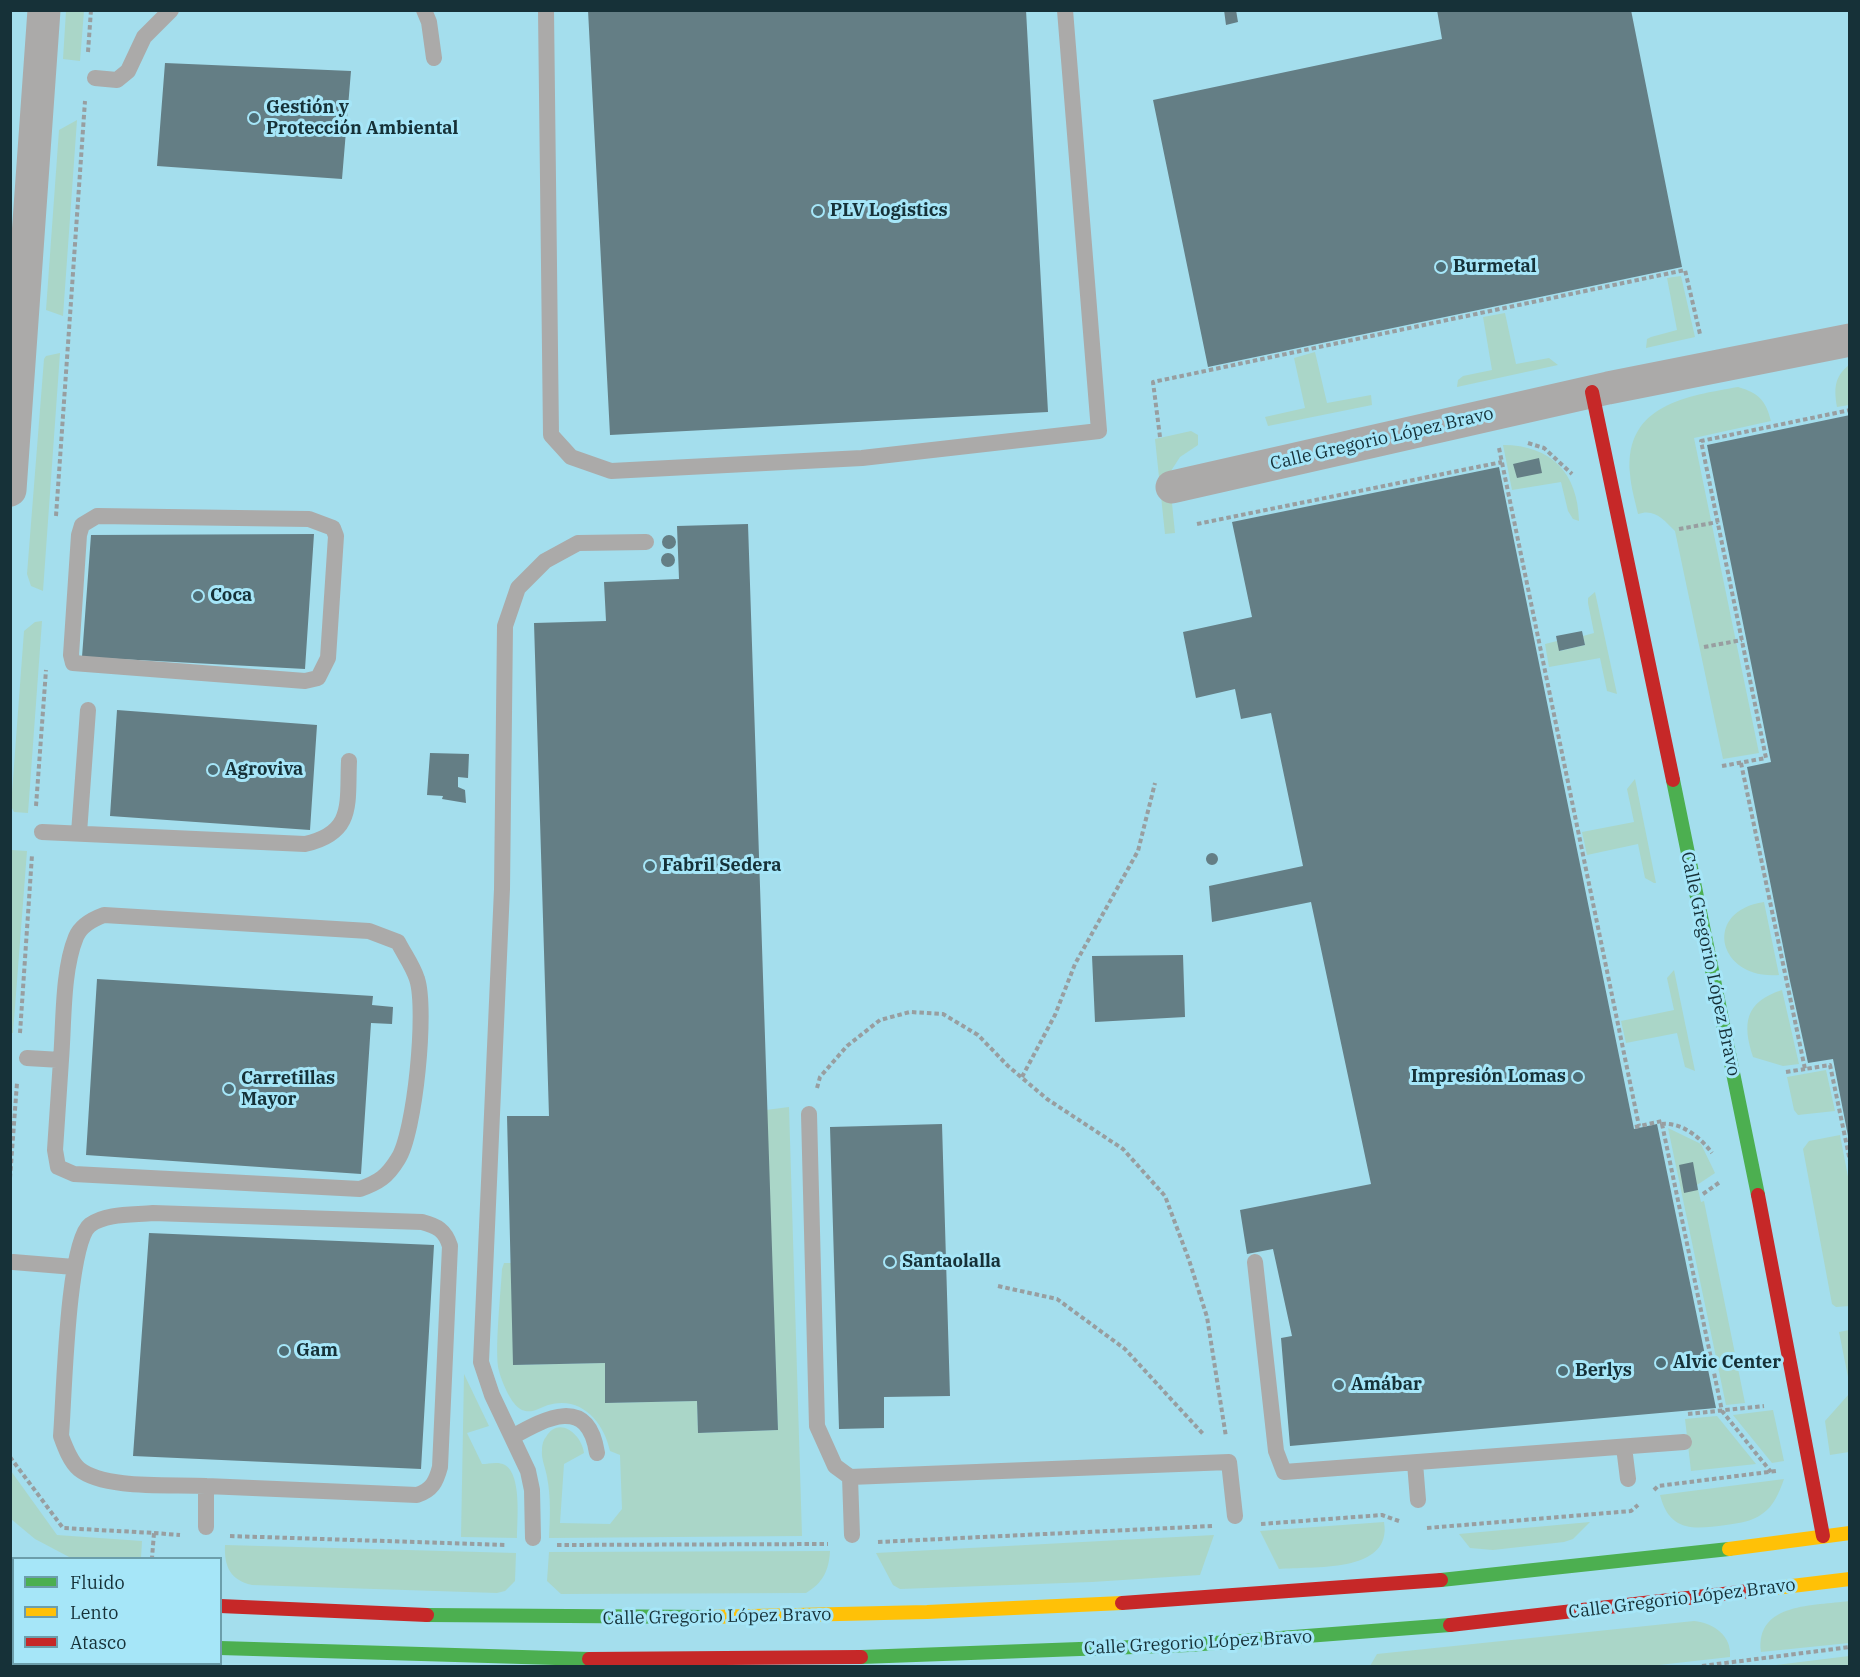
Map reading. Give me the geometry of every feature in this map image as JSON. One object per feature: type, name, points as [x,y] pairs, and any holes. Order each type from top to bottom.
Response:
[{"type":"main road","name":"Calle Gregorio López Bravo","points":[[1592,392],[1747,1138],[1823,1536]]},
{"type":"main road","name":"Calle Gregorio López Bravo","points":[[222,1606],[345,1614],[531,1619],[975,1611],[1239,1598],[1425,1583],[1636,1561],[1850,1533]]},
{"type":"main road","name":"Calle Gregorio López Bravo","points":[[222,1648],[351,1654],[697,1661],[969,1655],[1333,1635],[1558,1613],[1850,1579]]},
{"type":"street","points":[[10,490],[44,10]]},
{"type":"street","name":"Calle Gregorio López Bravo","points":[[1172,487],[1592,392],[1850,340]]},
{"type":"lane","points":[[95,78],[117,80],[128,71],[144,37],[171,10]]},
{"type":"lane","points":[[424,10],[429,22],[434,58]]},
{"type":"lane","points":[[546,10],[551,435],[571,457],[611,471],[862,458],[1099,431],[1065,10]]},
{"type":"lane","points":[[97,516],[309,519],[333,528],[336,536],[328,658],[318,678],[305,681],[73,663],[66,606],[82,525],[97,516]]},
{"type":"lane","points":[[539,1542],[528,1471],[492,1395],[481,1362],[502,889],[505,626],[518,588],[545,561],[578,543],[646,542]]},
{"type":"lane","points":[[79,833],[88,710]]},
{"type":"lane","points":[[42,832],[305,844],[327,839],[342,823],[347,808],[349,761]]},
{"type":"lane","points":[[105,915],[369,931],[398,942],[417,979],[422,1005],[410,1127],[399,1158],[381,1181],[360,1189],[74,1174],[58,1167],[55,1150],[61,1060],[69,967],[76,936],[89,921],[105,915]]},
{"type":"lane","points":[[27,1058],[61,1060]]},
{"type":"lane","points":[[809,1114],[817,1426],[835,1466],[850,1477],[1229,1462],[1230,1521]]},
{"type":"lane","points":[[153,1213],[422,1222],[436,1226],[446,1234],[450,1246],[440,1467],[436,1481],[428,1492],[417,1495],[206,1486],[101,1480],[79,1468],[68,1453],[61,1436],[74,1267],[81,1238],[90,1225],[118,1216],[153,1213]]},
{"type":"lane","points":[[13,1262],[74,1267]]},
{"type":"lane","points":[[1255,1262],[1276,1451],[1284,1472],[1684,1442]]},
{"type":"lane","points":[[512,1437],[555,1415],[567,1415],[583,1421],[590,1429],[597,1453]]},
{"type":"lane","points":[[1624,1447],[1628,1479]]},
{"type":"lane","points":[[1415,1463],[1418,1500]]},
{"type":"lane","points":[[850,1477],[852,1535]]},
{"type":"lane","points":[[206,1486],[212,1531]]},
{"type":"path","points":[[1160,437],[1153,382],[1685,270],[1701,339]]},
{"type":"path","points":[[1722,766],[1766,758],[1701,441],[1850,410]]},
{"type":"path","points":[[1498,440],[1637,1127],[1662,1121],[1722,1411],[1771,1472]]},
{"type":"path","points":[[1519,442],[1544,448],[1566,466],[1575,481]]},
{"type":"path","points":[[1197,524],[1502,462]]},
{"type":"path","points":[[1679,530],[1718,522]]},
{"type":"path","points":[[1704,647],[1742,640]]},
{"type":"path","points":[[1741,763],[1805,1069]]},
{"type":"path","points":[[1022,1077],[1055,1015],[1075,964],[1138,851],[1155,783]]},
{"type":"path","points":[[809,1114],[820,1077],[847,1046],[880,1020],[909,1012],[942,1014],[978,1035],[1047,1099],[1124,1149],[1165,1196],[1207,1317],[1229,1462]]},
{"type":"path","points":[[1786,1072],[1830,1065],[1850,1161]]},
{"type":"path","points":[[1662,1124],[1668,1123],[1691,1132],[1704,1142],[1717,1162]]},
{"type":"path","points":[[1703,1194],[1721,1181],[1720,1171]]},
{"type":"path","points":[[998,1286],[1057,1299],[1125,1349],[1229,1462]]},
{"type":"path","points":[[10,1456],[63,1528],[185,1535]]},
{"type":"path","points":[[1651,1492],[1658,1486],[1811,1466]]},
{"type":"path","points":[[1420,1528],[1631,1512],[1645,1499]]},
{"type":"path","points":[[1258,1524],[1382,1515],[1401,1521]]},
{"type":"path","points":[[874,1543],[1230,1521]]},
{"type":"path","points":[[212,1531],[516,1546]]},
{"type":"path","points":[[152,1557],[154,1533]]},
{"type":"path","points":[[539,1542],[830,1544]]},
{"type":"path","points":[[1702,1666],[1850,1647]]},
{"type":"shaded area","points":[[11,11],[1849,11],[1849,1666],[11,1666]]},
{"type":"green space","points":[[66,11],[84,11],[80,61],[63,59]]},
{"type":"green space","points":[[77,120],[63,316],[46,310],[59,130]]},
{"type":"green space","points":[[1681,276],[1695,337],[1646,348],[1647,339],[1677,330],[1667,278]]},
{"type":"green space","points":[[1505,313],[1516,364],[1549,358],[1558,365],[1457,387],[1458,380],[1463,376],[1492,370],[1483,317]]},
{"type":"green space","points":[[1315,352],[1327,403],[1371,395],[1372,405],[1268,426],[1265,417],[1305,408],[1294,358]]},
{"type":"green space","points":[[60,353],[43,591],[31,586],[27,574],[44,359],[46,356]]},
{"type":"green space","points":[[1849,365],[1849,405],[1837,407],[1836,384],[1840,374]]},
{"type":"green space","points":[[1738,387],[1756,395],[1764,403],[1771,421],[1694,438],[1759,753],[1723,759],[1675,531],[1654,514],[1638,514],[1630,474],[1631,451],[1637,432],[1648,418],[1680,400]]},
{"type":"green space","points":[[1191,431],[1198,435],[1198,445],[1180,457],[1169,474],[1175,533],[1165,534],[1155,439]]},
{"type":"green space","points":[[1503,445],[1535,450],[1548,456],[1559,465],[1573,489],[1579,521],[1573,519],[1568,511],[1561,482],[1512,490]]},
{"type":"green space","points":[[1595,592],[1617,694],[1607,691],[1600,658],[1549,667],[1545,644],[1557,641],[1560,651],[1585,645],[1583,636],[1594,633],[1588,598]]},
{"type":"green space","points":[[42,621],[28,813],[14,812],[11,806],[24,631],[35,622]]},
{"type":"green space","points":[[1635,779],[1656,883],[1645,878],[1638,844],[1587,855],[1582,832],[1634,822],[1627,789]]},
{"type":"green space","points":[[11,850],[27,851],[13,1033],[10,1033]]},
{"type":"green space","points":[[1764,902],[1779,975],[1758,974],[1742,967],[1731,956],[1725,944],[1725,930],[1731,918],[1744,908]]},
{"type":"green space","points":[[1674,970],[1695,1071],[1685,1067],[1677,1033],[1626,1043],[1621,1021],[1674,1010],[1667,978]]},
{"type":"green space","points":[[1782,990],[1799,1064],[1783,1066],[1753,1057],[1748,1034],[1750,1015],[1754,1008],[1760,1001]]},
{"type":"green space","points":[[1826,1070],[1835,1111],[1798,1115],[1794,1110],[1787,1077]]},
{"type":"green space","points":[[789,1107],[802,1536],[549,1538],[549,1492],[542,1453],[545,1438],[557,1428],[569,1430],[579,1440],[584,1453],[564,1464],[560,1523],[610,1524],[622,1509],[620,1455],[610,1451],[607,1440],[596,1421],[581,1408],[560,1403],[526,1411],[518,1407],[511,1398],[499,1371],[497,1351],[504,1263],[511,1263],[514,1365],[605,1363],[605,1403],[697,1401],[698,1433],[778,1430],[766,1110]]},
{"type":"green space","points":[[1668,1128],[1701,1144],[1715,1173],[1697,1185],[1701,1202],[1704,1201],[1745,1403],[1726,1405]]},
{"type":"green space","points":[[1840,1135],[1849,1182],[1850,1306],[1836,1307],[1832,1304],[1803,1149],[1809,1141]]},
{"type":"green space","points":[[1850,1330],[1849,1382],[1839,1332]]},
{"type":"green space","points":[[464,1374],[489,1426],[467,1433],[482,1464],[505,1465],[514,1478],[517,1499],[517,1538],[461,1537]]},
{"type":"green space","points":[[1849,1394],[1849,1452],[1830,1455],[1825,1421]]},
{"type":"green space","points":[[1773,1410],[1784,1461],[1772,1463],[1733,1415]]},
{"type":"green space","points":[[1717,1416],[1756,1464],[1691,1471],[1685,1419]]},
{"type":"green space","points":[[11,1471],[57,1535],[142,1541],[141,1557],[69,1557],[35,1539],[11,1519]]},
{"type":"green space","points":[[1784,1479],[1776,1499],[1766,1511],[1758,1517],[1726,1525],[1685,1526],[1670,1516],[1660,1495]]},
{"type":"green space","points":[[1384,1522],[1383,1539],[1376,1551],[1363,1559],[1329,1567],[1279,1569],[1260,1531]]},
{"type":"green space","points":[[1590,1522],[1573,1539],[1564,1542],[1493,1550],[1470,1548],[1459,1534]]},
{"type":"green space","points":[[1214,1535],[1200,1575],[1092,1582],[900,1589],[893,1585],[876,1553]]},
{"type":"green space","points":[[225,1545],[516,1553],[515,1581],[505,1591],[497,1593],[252,1585],[238,1580],[230,1571],[227,1566]]},
{"type":"green space","points":[[830,1551],[824,1575],[817,1585],[806,1593],[561,1594],[547,1581],[549,1552]]},
{"type":"green space","points":[[1849,1601],[1849,1643],[1761,1652],[1762,1636],[1767,1624],[1777,1615],[1805,1606]]},
{"type":"green space","points":[[1694,1621],[1715,1628],[1725,1637],[1730,1657],[1650,1666],[1370,1666],[1377,1654]]},
{"type":"green space","points":[[1849,1656],[1849,1666],[1768,1666]]},
{"type":"building","name":"PLV Logistics","points":[[588,10],[1026,10],[1048,412],[610,435]]},
{"type":"building","points":[[1224,10],[1236,10],[1238,22],[1226,25]]},
{"type":"building","points":[[1437,10],[1631,10],[1682,267],[1208,367],[1153,100],[1442,39]]},
{"type":"building","name":"Gestión y Protección Ambiental","points":[[165,63],[351,71],[342,179],[157,166]]},
{"type":"building","points":[[1850,415],[1850,1135],[1848,1136],[1833,1059],[1808,1063],[1790,981],[1747,767],[1771,762],[1707,445]]},
{"type":"building","points":[[1539,458],[1542,473],[1517,478],[1513,464]]},
{"type":"building","points":[[1499,467],[1634,1129],[1657,1124],[1716,1408],[1290,1446],[1281,1338],[1292,1336],[1273,1249],[1247,1254],[1240,1210],[1371,1184],[1311,902],[1212,922],[1209,886],[1303,866],[1271,713],[1241,719],[1235,689],[1196,698],[1183,632],[1252,617],[1232,522]]},
{"type":"building","name":"Fabril Sedera","points":[[748,524],[778,1430],[698,1433],[697,1401],[605,1403],[605,1363],[513,1365],[507,1116],[549,1116],[534,623],[606,621],[604,582],[679,579],[677,526]]},
{"type":"building","name":"Coca","points":[[314,534],[305,669],[82,657],[91,535]]},
{"type":"building","points":[[666,535],[672,535],[676,542],[672,549],[666,549],[662,545],[662,539]]},
{"type":"building","points":[[668,553],[673,555],[675,560],[673,565],[668,567],[663,565],[661,560],[663,555]]},
{"type":"building","points":[[1582,631],[1585,645],[1559,651],[1556,636]]},
{"type":"building","name":"Agroviva","points":[[117,710],[317,725],[310,830],[110,816]]},
{"type":"building","points":[[430,753],[469,754],[468,778],[458,777],[458,787],[465,790],[466,803],[442,799],[443,796],[427,795]]},
{"type":"building","points":[[1212,853],[1218,859],[1212,865],[1206,859]]},
{"type":"building","points":[[1183,955],[1185,1017],[1095,1022],[1092,956]]},
{"type":"building","name":"Carretillas Mayor","points":[[97,979],[373,996],[372,1005],[393,1007],[392,1024],[371,1023],[361,1174],[86,1155]]},
{"type":"building","name":"Santaolalla","points":[[942,1124],[950,1396],[884,1397],[884,1428],[839,1429],[830,1127]]},
{"type":"building","points":[[1693,1162],[1698,1190],[1684,1193],[1679,1165]]},
{"type":"building","name":"Gam","points":[[149,1233],[434,1245],[421,1469],[133,1456]]},
{"type":"traffic: fast","points":[[1673,780],[1758,1195]]},
{"type":"traffic: fast","points":[[1441,1580],[1729,1549]]},
{"type":"traffic: fast","points":[[427,1615],[709,1617]]},
{"type":"traffic: fast","points":[[861,1657],[1189,1645],[1450,1625]]},
{"type":"traffic: fast","points":[[222,1648],[589,1659]]},
{"type":"traffic: slow","points":[[1729,1549],[1850,1533]]},
{"type":"traffic: slow","points":[[1767,1589],[1850,1579]]},
{"type":"traffic: slow","points":[[709,1617],[927,1612],[1122,1603]]},
{"type":"traffic: jam","points":[[1592,392],[1673,780]]},
{"type":"traffic: jam","points":[[1758,1195],[1823,1536]]},
{"type":"traffic: jam","points":[[1122,1603],[1441,1580]]},
{"type":"traffic: jam","points":[[1450,1625],[1767,1589]]},
{"type":"traffic: jam","points":[[222,1606],[427,1615]]},
{"type":"traffic: jam","points":[[589,1659],[861,1657]]},
{"type":"place","name":"Gestión y Protección Ambiental","points":[[254,118]]},
{"type":"place","name":"PLV Logistics","points":[[818,211]]},
{"type":"place","name":"Burmetal","points":[[1441,267]]},
{"type":"place","name":"Coca","points":[[198,596]]},
{"type":"place","name":"Agroviva","points":[[213,770]]},
{"type":"place","name":"Fabril Sedera","points":[[650,866]]},
{"type":"place","name":"Impresión Lomas","points":[[1578,1077]]},
{"type":"place","name":"Carretillas Mayor","points":[[229,1089]]},
{"type":"place","name":"Santaolalla","points":[[890,1262]]},
{"type":"place","name":"Gam","points":[[284,1351]]},
{"type":"place","name":"Alvic Center","points":[[1661,1363]]},
{"type":"place","name":"Berlys","points":[[1563,1371]]},
{"type":"place","name":"Amábar","points":[[1339,1385]]}]
